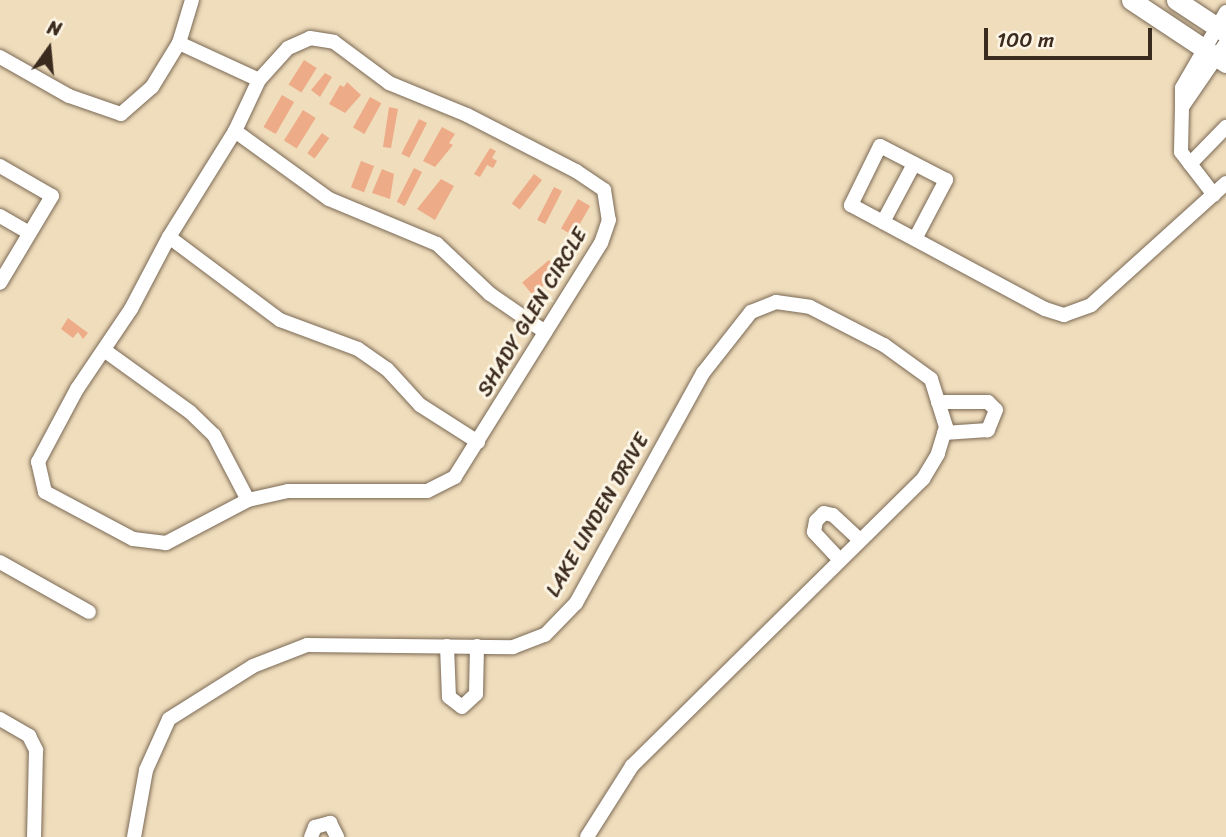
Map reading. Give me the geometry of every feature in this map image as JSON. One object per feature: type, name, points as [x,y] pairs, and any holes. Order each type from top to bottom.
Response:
[{"type":"main road","points":[[1131,0],[1220,41]]},
{"type":"main road","points":[[1176,0],[1220,41]]},
{"type":"street","points":[[0,57],[69,96],[121,114],[152,88],[179,43],[192,0]]},
{"type":"street","name":"SHADY GLEN CIRCLE","points":[[320,38],[340,46],[389,83],[467,115],[576,171],[604,190],[609,220],[601,243],[455,477],[427,491],[288,491],[248,500],[166,543],[133,539],[45,492],[38,462],[169,237],[235,131],[260,80],[288,48],[320,38]]},
{"type":"street","points":[[1214,195],[1181,152],[1182,88],[1220,41]]},
{"type":"street","points":[[179,43],[260,80]]},
{"type":"street","points":[[1190,164],[1226,127]]},
{"type":"street","points":[[235,131],[329,199],[437,244],[490,294],[545,332]]},
{"type":"street","points":[[915,239],[946,180],[880,146],[850,205],[1045,309],[1064,315],[1091,305],[1226,183]]},
{"type":"street","points":[[883,222],[914,164]]},
{"type":"street","points":[[0,166],[52,196],[1,278]]},
{"type":"street","points":[[0,216],[30,233]]},
{"type":"street","points":[[169,237],[280,320],[358,349],[387,369],[420,405],[478,442]]},
{"type":"street","name":"LAKE LINDEN DRIVE","points":[[134,837],[146,770],[169,719],[253,666],[307,645],[513,647],[545,635],[576,603],[703,373],[751,312],[776,302],[810,307],[884,345],[931,379],[944,433]]},
{"type":"street","points":[[104,350],[190,412],[214,435],[248,500]]},
{"type":"street","points":[[587,837],[632,766],[859,539],[923,479],[944,433],[988,430],[996,410],[988,402],[938,402]]},
{"type":"street","points":[[839,559],[814,532],[816,521],[824,513],[833,515],[859,539]]},
{"type":"street","points":[[0,562],[89,612]]},
{"type":"street","points":[[447,646],[449,697],[462,707],[476,694],[477,646]]},
{"type":"street","points":[[0,719],[29,736],[36,750],[34,837]]},
{"type":"street","points":[[312,837],[315,827],[330,823],[337,837]]},
{"type":"building","points":[[304,60],[317,68],[301,93],[289,85]]},
{"type":"building","points":[[325,73],[332,77],[320,97],[311,90]]},
{"type":"building","points":[[347,82],[361,95],[345,113],[329,104],[340,85],[344,87]]},
{"type":"building","points":[[282,95],[294,102],[276,134],[264,127]]},
{"type":"building","points":[[370,97],[381,103],[364,134],[353,128]]},
{"type":"building","points":[[389,107],[398,109],[391,148],[383,147]]},
{"type":"building","points":[[303,110],[316,118],[297,148],[284,141]]},
{"type":"building","points":[[419,119],[427,123],[409,158],[401,154]]},
{"type":"building","points":[[442,127],[455,134],[449,143],[453,145],[435,167],[423,161]]},
{"type":"building","points":[[322,133],[329,138],[315,159],[307,153]]},
{"type":"building","points":[[490,148],[496,151],[492,158],[497,161],[493,168],[487,165],[480,177],[474,174]]},
{"type":"building","points":[[361,161],[374,166],[364,192],[351,187]]},
{"type":"building","points":[[414,168],[422,172],[405,206],[397,202]]},
{"type":"building","points":[[382,169],[394,174],[390,199],[372,193]]},
{"type":"building","points":[[534,174],[542,180],[520,210],[512,204]]},
{"type":"building","points":[[441,179],[454,186],[435,220],[417,209]]},
{"type":"building","points":[[554,187],[562,191],[545,224],[537,220]]},
{"type":"building","points":[[578,199],[590,206],[573,235],[561,228]]},
{"type":"building","points":[[549,260],[559,272],[532,295],[522,282]]},
{"type":"building","points":[[68,318],[88,333],[83,339],[78,332],[73,338],[61,329]]}]
